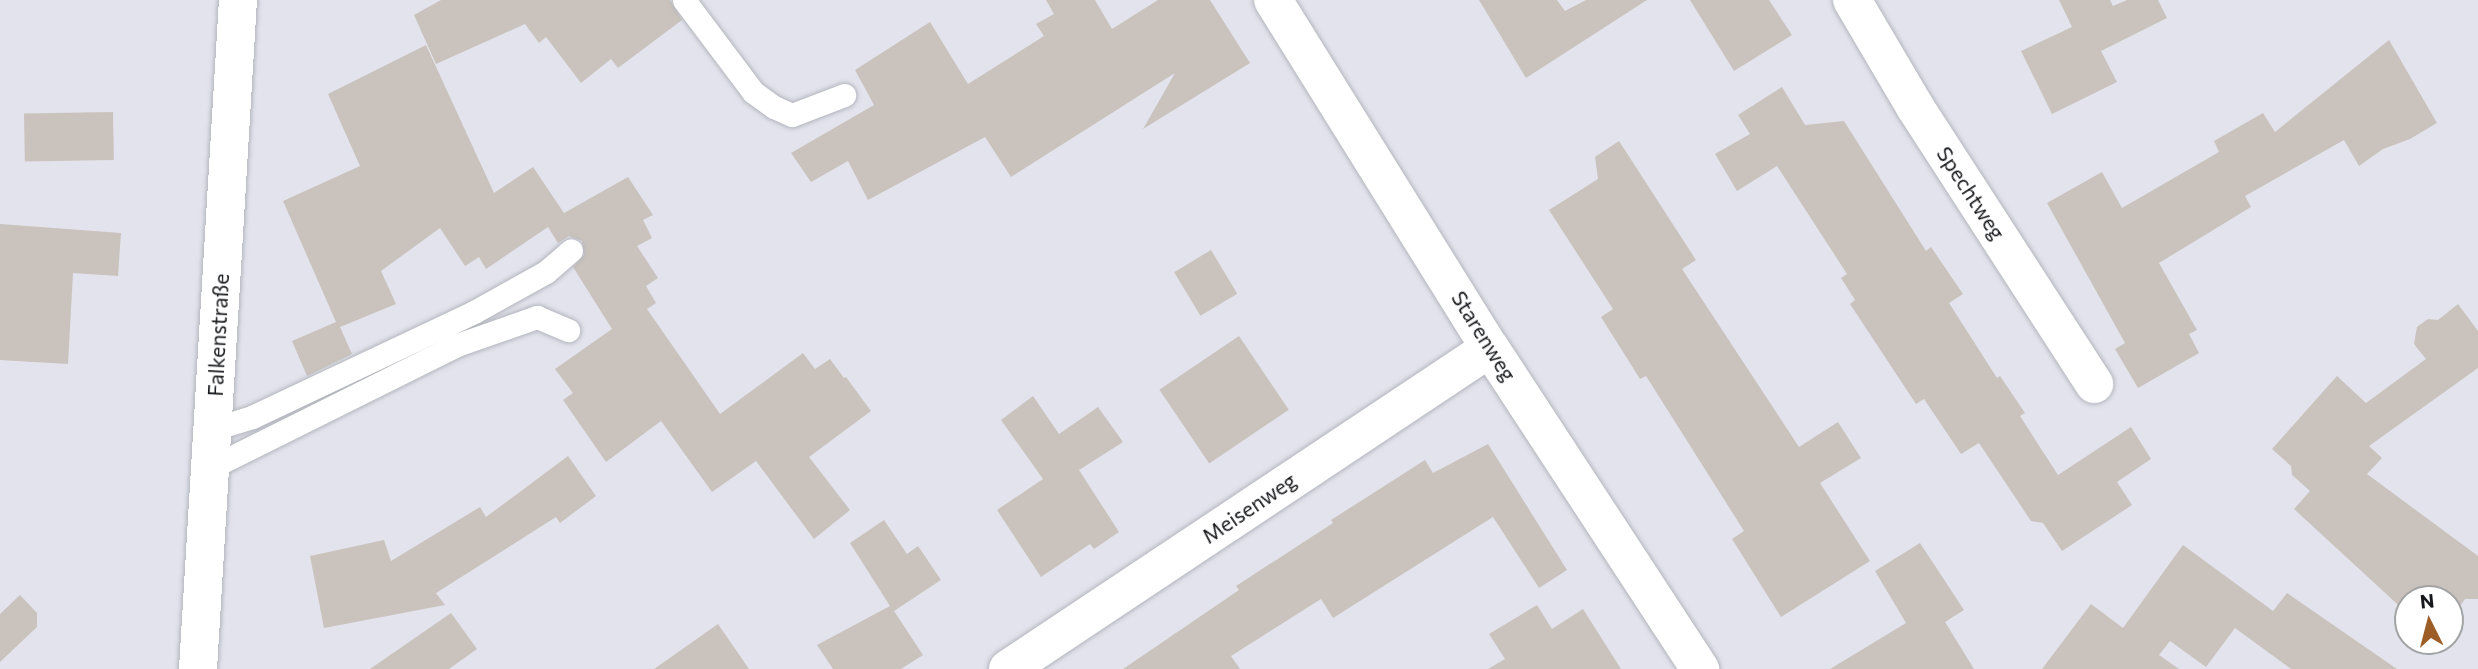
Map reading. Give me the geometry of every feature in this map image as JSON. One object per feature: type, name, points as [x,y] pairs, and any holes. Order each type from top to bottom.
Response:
[{"type":"street","name":"Falkenstraße","points":[[198,669],[238,0]]},
{"type":"street","name":"Starenweg","points":[[1273,0],[1490,348],[1700,669]]},
{"type":"street","name":"Spechtweg","points":[[1852,0],[1915,107],[2094,384]]},
{"type":"street","name":"Meisenweg","points":[[1008,669],[1490,348]]},
{"type":"lane","points":[[684,0],[753,92],[774,107],[792,115],[844,95]]},
{"type":"lane","points":[[213,429],[252,417],[474,312],[546,272],[571,250]]},
{"type":"lane","points":[[211,468],[457,345],[537,317],[568,330]]},
{"type":"building","points":[[441,0],[670,0],[682,20],[618,68],[611,59],[581,83],[546,37],[539,43],[525,24],[436,64],[414,15]]},
{"type":"building","points":[[1046,0],[1095,0],[1112,29],[1158,0],[1210,0],[1250,63],[1143,129],[1175,73],[1011,177],[985,137],[868,200],[848,161],[811,182],[791,153],[874,105],[855,70],[930,22],[968,84],[1044,36],[1036,24],[1054,14]]},
{"type":"building","points":[[1479,0],[1557,0],[1565,11],[1586,0],[1647,0],[1526,78]]},
{"type":"building","points":[[1690,0],[1769,0],[1792,35],[1734,71]]},
{"type":"building","points":[[2059,0],[2110,0],[2113,6],[2127,0],[2158,0],[2167,18],[2101,51],[2117,82],[2052,114],[2021,51],[2072,27]]},
{"type":"building","points":[[2389,40],[2437,123],[2410,139],[2383,149],[2359,166],[2344,140],[2245,196],[2251,207],[2159,263],[2197,330],[2189,334],[2199,353],[2138,388],[2115,349],[2125,343],[2047,203],[2102,172],[2122,208],[2219,152],[2214,141],[2263,113],[2275,132]]},
{"type":"building","points":[[426,45],[494,193],[533,167],[564,213],[628,177],[653,215],[643,220],[652,238],[637,246],[658,278],[646,286],[656,303],[647,309],[720,414],[803,353],[815,369],[830,359],[871,411],[809,457],[850,510],[814,539],[756,461],[712,492],[661,421],[606,462],[563,400],[573,393],[555,369],[612,329],[573,267],[584,255],[582,241],[569,236],[558,243],[548,227],[486,269],[479,257],[465,266],[440,228],[381,271],[396,304],[340,327],[352,354],[307,376],[292,341],[336,322],[283,201],[360,166],[328,94]]},
{"type":"building","points":[[1782,87],[1805,125],[1844,121],[1926,251],[1931,247],[1963,294],[1949,303],[1997,378],[2000,376],[2025,413],[2020,416],[2058,475],[2131,427],[2151,459],[2117,482],[2132,505],[2062,551],[2043,523],[2031,521],[1979,443],[1961,454],[1924,399],[1916,404],[1850,304],[1855,300],[1841,278],[1847,274],[1777,166],[1737,191],[1715,154],[1750,134],[1738,115]]},
{"type":"building","points":[[113,112],[114,160],[25,162],[24,114]]},
{"type":"building","points":[[1619,141],[1696,260],[1682,269],[1799,447],[1838,422],[1861,458],[1820,483],[1870,561],[1781,617],[1732,539],[1744,531],[1646,376],[1640,379],[1601,317],[1613,309],[1549,210],[1598,179],[1595,157]]},
{"type":"building","points":[[0,224],[121,233],[118,276],[73,273],[68,364],[0,360]]},
{"type":"building","points":[[1211,250],[1237,294],[1200,316],[1174,272]]},
{"type":"building","points":[[2458,304],[2478,331],[2478,368],[2369,446],[2382,458],[2367,474],[2478,556],[2478,599],[2464,600],[2464,585],[2394,585],[2394,601],[2294,509],[2310,491],[2292,475],[2291,466],[2272,449],[2337,376],[2366,403],[2426,359],[2414,344],[2417,327],[2428,319],[2438,320]]},
{"type":"building","points":[[1239,336],[1289,410],[1209,463],[1159,390]]},
{"type":"building","points":[[1033,396],[1059,434],[1098,407],[1123,442],[1079,470],[1119,532],[1094,549],[1090,544],[1041,577],[997,510],[1043,479],[1001,420]]},
{"type":"building","points":[[1488,444],[1567,570],[1539,588],[1493,517],[1333,618],[1321,599],[1231,656],[1240,669],[1123,669],[1239,590],[1236,586],[1333,523],[1331,520],[1425,460],[1433,473]]},
{"type":"building","points":[[568,456],[596,496],[560,523],[556,517],[436,593],[445,605],[324,628],[310,556],[384,540],[391,561],[480,507],[486,517]]},
{"type":"building","points":[[884,520],[907,554],[918,546],[941,580],[894,611],[923,655],[901,669],[833,669],[817,645],[890,606],[850,543]]},
{"type":"building","points":[[1920,543],[1964,610],[1945,622],[1974,669],[1830,669],[1906,623],[1875,571]]},
{"type":"building","points":[[2183,545],[2273,611],[2287,593],[2397,669],[2291,669],[2235,628],[2206,667],[2170,641],[2159,655],[2179,669],[2042,669],[2091,604],[2123,628]]},
{"type":"building","points":[[20,595],[37,613],[37,627],[0,662],[0,614]]},
{"type":"building","points":[[1537,605],[1552,629],[1583,609],[1621,669],[1488,669],[1505,659],[1489,634]]},
{"type":"building","points":[[451,613],[477,649],[449,669],[370,669]]},
{"type":"building","points":[[718,624],[749,669],[654,669]]}]
